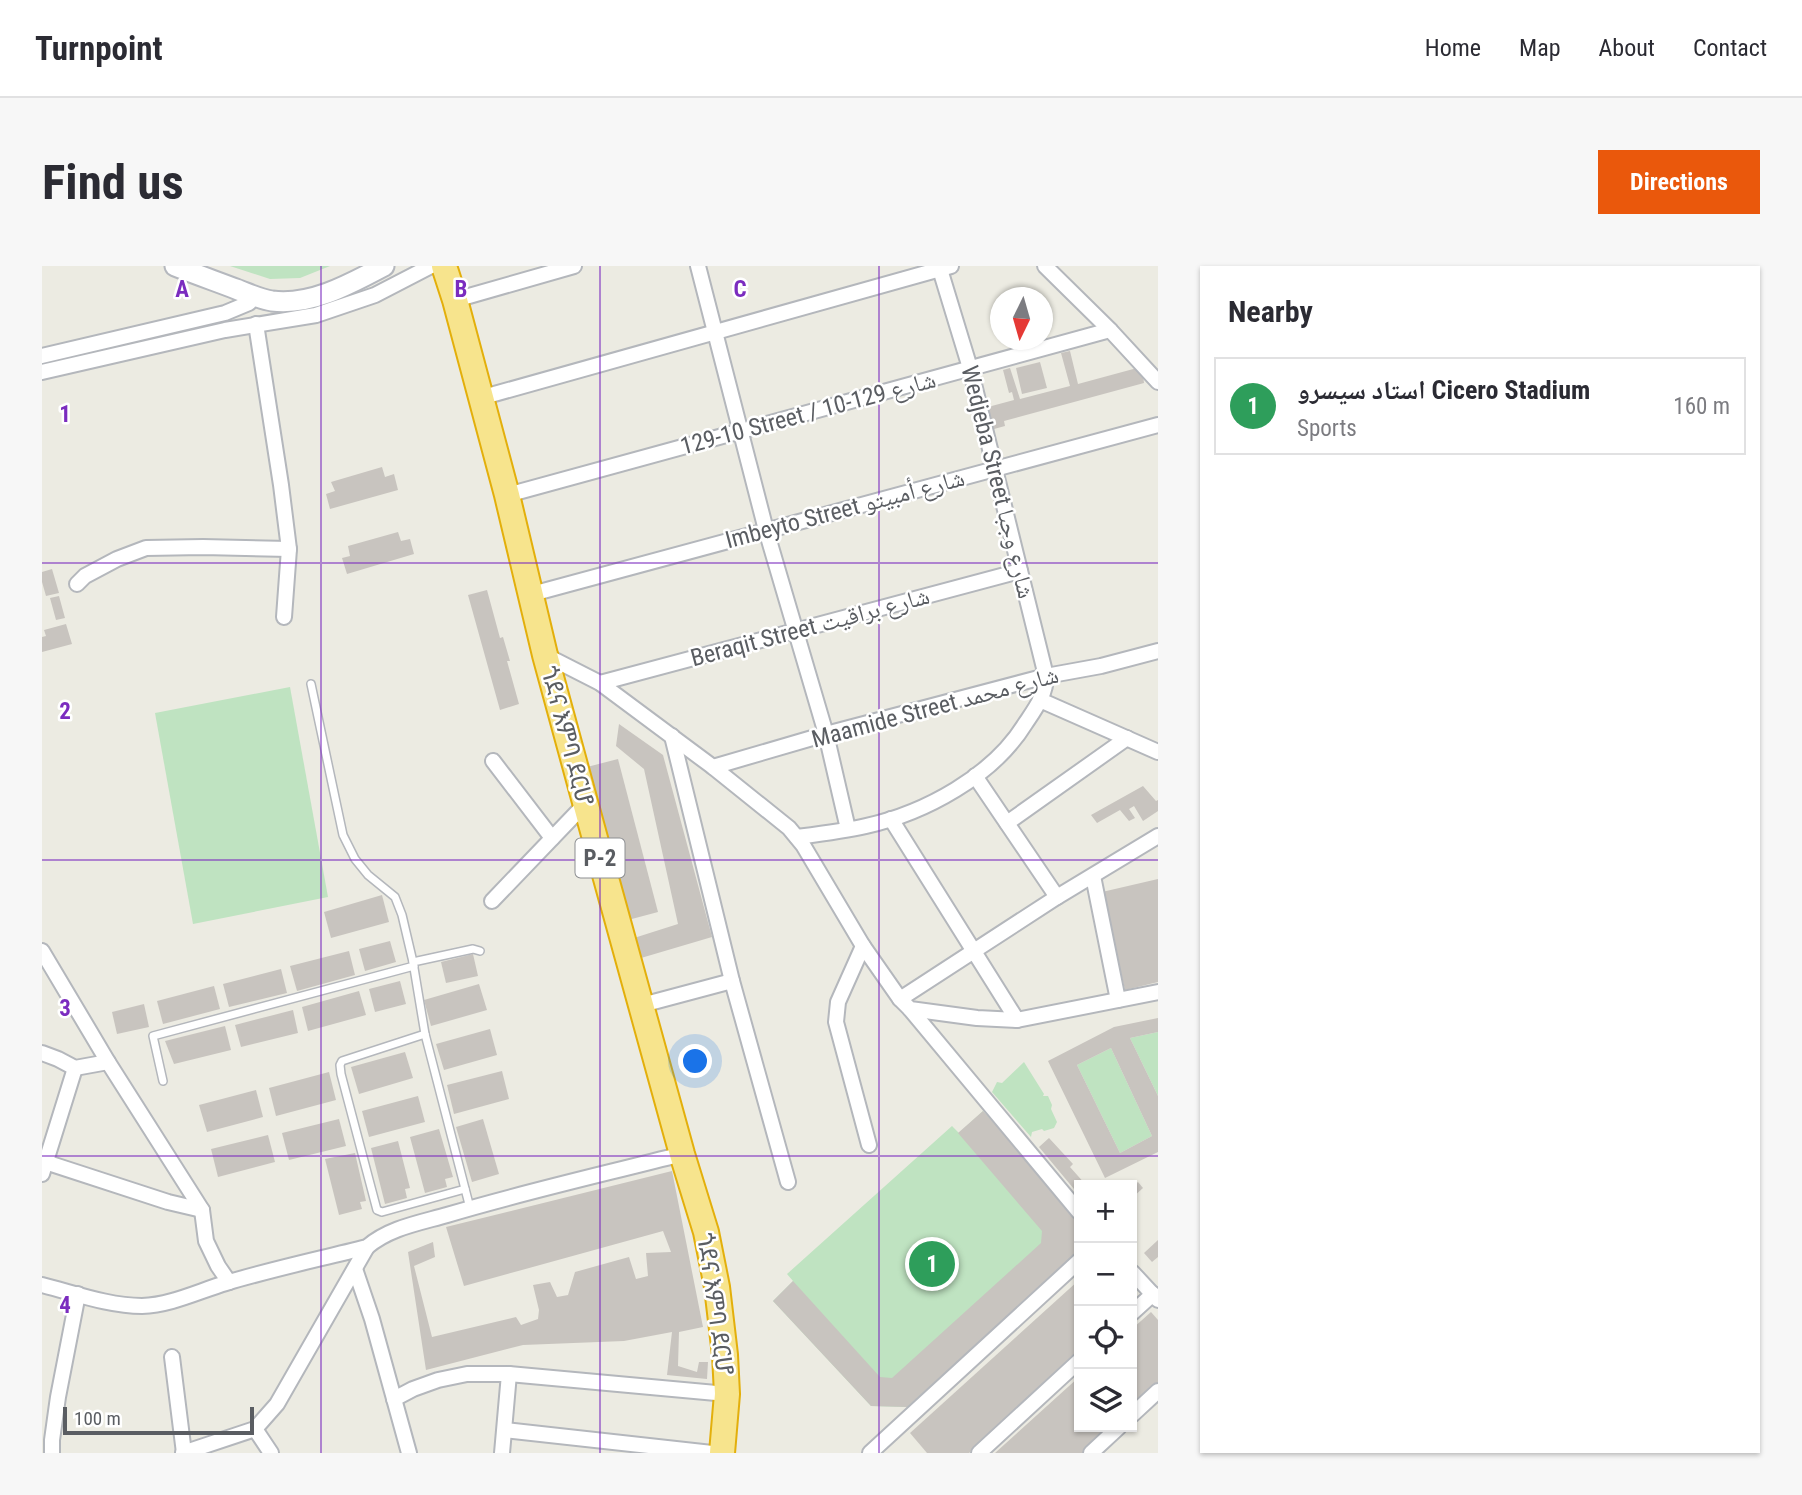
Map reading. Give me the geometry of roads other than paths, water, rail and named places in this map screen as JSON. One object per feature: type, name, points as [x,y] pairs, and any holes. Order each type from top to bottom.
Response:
[{"type":"highway","name":"ጎደና እምባ ደርሆ","points":[[444,266],[507,495],[545,655],[585,804],[706,1232],[725,1355],[727,1394],[722,1453]]},
{"type":"street","points":[[175,266],[255,296],[281,302],[319,296],[384,266]]},
{"type":"street","points":[[42,372],[256,324],[316,315],[375,295],[431,266]]},
{"type":"street","points":[[455,299],[574,266]]},
{"type":"street","points":[[698,266],[766,530],[826,734],[848,829]]},
{"type":"street","points":[[1045,266],[1158,382]]},
{"type":"street","points":[[481,398],[943,267]]},
{"type":"street","name":"Wedjeba Street شارع وجبا","points":[[797,837],[891,819],[926,805],[975,776],[996,761],[1016,739],[1040,700],[1046,684],[943,267]]},
{"type":"street","points":[[42,356],[225,313],[249,303],[255,296]]},
{"type":"street","points":[[256,324],[289,549],[284,617]]},
{"type":"street","name":"129-10 Street / شارع 129-10","points":[[507,495],[1110,330]]},
{"type":"street","name":"Imbeyto Street شارع أمبيتو","points":[[532,594],[1158,425]]},
{"type":"street","points":[[77,584],[85,576],[117,559],[146,548],[289,549]]},
{"type":"street","name":"Beraqit Street شارع براقيت","points":[[600,683],[1020,571]]},
{"type":"street","name":"Maamide Street شارع محمد","points":[[713,767],[1046,676],[1101,666],[1158,651]]},
{"type":"street","points":[[545,655],[600,683],[713,767],[789,828],[863,946],[905,1004],[1074,1206]]},
{"type":"street","points":[[1040,700],[1158,752]]},
{"type":"street","points":[[672,736],[732,981],[788,1182]]},
{"type":"street","points":[[1007,823],[1127,738]]},
{"type":"street","points":[[493,761],[552,838]]},
{"type":"street","points":[[975,776],[1057,897]]},
{"type":"street","points":[[492,901],[585,804]]},
{"type":"street","points":[[891,819],[1017,1020]]},
{"type":"street","points":[[905,1004],[974,951],[1158,836]]},
{"type":"street","points":[[1093,876],[1118,1000]]},
{"type":"street","points":[[863,946],[838,1002],[836,1022],[869,1145]]},
{"type":"street","points":[[42,951],[108,1062],[202,1210],[206,1241],[229,1282]]},
{"type":"street","points":[[42,972],[58,976]]},
{"type":"street","points":[[642,1005],[732,981]]},
{"type":"street","points":[[905,1004],[977,1018],[1017,1020],[1158,992]]},
{"type":"street","points":[[42,1053],[75,1068],[108,1062]]},
{"type":"street","points":[[75,1068],[43,1166],[202,1210]]},
{"type":"street","points":[[172,1357],[184,1453],[254,1429],[277,1404],[367,1247],[377,1238],[470,1208],[682,1154]]},
{"type":"street","points":[[42,1284],[112,1302],[142,1306],[163,1303],[229,1282],[367,1247]]},
{"type":"street","points":[[870,1453],[1074,1266]]},
{"type":"street","points":[[355,1269],[372,1319],[409,1453]]},
{"type":"street","points":[[1137,1277],[1155,1297],[1137,1310]]},
{"type":"street","points":[[51,1453],[58,1397],[78,1294]]},
{"type":"street","points":[[979,1453],[1074,1366]]},
{"type":"street","points":[[394,1399],[438,1380],[467,1374],[509,1374],[727,1394]]},
{"type":"street","points":[[502,1453],[509,1374]]},
{"type":"street","points":[[1137,1410],[1158,1391]]},
{"type":"street","points":[[254,1429],[271,1453]]},
{"type":"street","points":[[505,1430],[712,1453]]},
{"type":"street","points":[[1091,1453],[1114,1432]]},
{"type":"lane","points":[[311,684],[343,835],[350,852],[361,867],[395,897],[399,905],[425,1034],[470,1208]]},
{"type":"lane","points":[[163,1081],[153,1036],[413,964],[473,949],[480,951]]},
{"type":"lane","points":[[425,1034],[342,1061],[340,1069],[377,1210],[382,1212],[465,1189]]},
{"type":"place","name":"استاد سيسرو Cicero Stadium","points":[[932,1264]]}]
